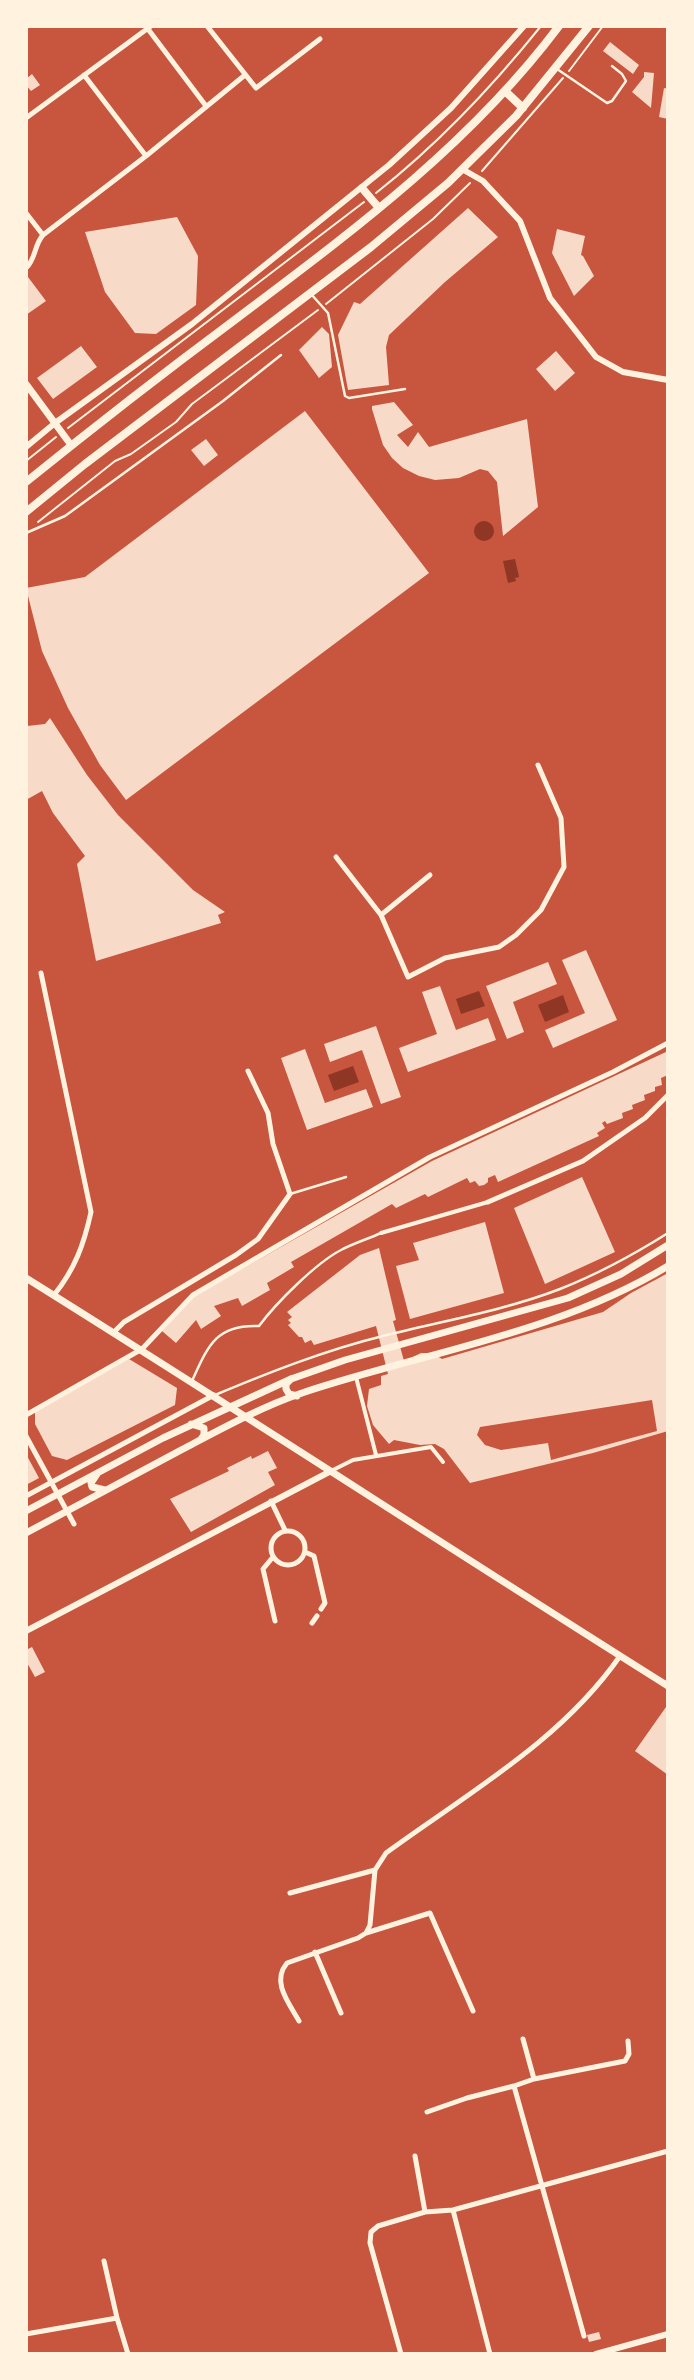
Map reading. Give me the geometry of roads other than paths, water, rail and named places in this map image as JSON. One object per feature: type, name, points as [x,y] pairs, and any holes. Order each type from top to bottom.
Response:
[{"type":"highway","points":[[26,482],[71,445],[327,251],[435,162],[474,125],[505,91],[559,26]]},
{"type":"highway","points":[[26,512],[397,226],[462,169],[523,108],[589,26]]},
{"type":"highway","points":[[505,91],[523,108]]},
{"type":"highway","points":[[362,188],[379,208]]},
{"type":"main road","points":[[26,384],[71,445]]},
{"type":"main road","points":[[26,1511],[192,1424],[291,1379],[345,1360],[568,1298],[621,1274],[668,1245]]},
{"type":"main road","points":[[26,1533],[248,1416],[297,1396],[356,1376],[532,1328],[594,1305],[668,1266]]},
{"type":"main road","points":[[26,1278],[248,1416],[330,1471],[668,1686]]},
{"type":"main road","points":[[291,1379],[286,1384],[286,1389],[289,1394],[297,1396]]},
{"type":"main road","points":[[192,1424],[204,1428],[204,1435],[200,1440]]},
{"type":"main road","points":[[97,1473],[92,1482],[92,1487],[106,1490]]},
{"type":"street","points":[[207,26],[256,88],[261,87],[320,39]]},
{"type":"street","points":[[26,447],[55,423],[192,324],[362,188],[432,127],[484,74],[524,26]]},
{"type":"street","points":[[26,118],[149,28],[206,106]]},
{"type":"street","points":[[84,75],[146,156]]},
{"type":"street","points":[[26,268],[32,263],[38,242],[43,235],[146,156],[244,75]]},
{"type":"street","points":[[462,169],[483,181],[520,221],[550,298],[596,356],[623,372],[668,380]]},
{"type":"street","points":[[26,213],[43,235]]},
{"type":"street","points":[[336,857],[381,915],[408,977],[445,958],[499,947],[516,935],[541,910],[564,867],[561,818],[538,765]]},
{"type":"street","points":[[381,915],[430,875]]},
{"type":"street","points":[[41,973],[91,1212],[84,1244],[69,1274],[54,1295]]},
{"type":"street","points":[[26,1415],[142,1349],[193,1295],[421,1162],[612,1072],[668,1043]]},
{"type":"street","points":[[114,1332],[124,1322],[236,1256],[258,1239],[290,1194],[273,1144],[268,1113],[248,1071]]},
{"type":"street","points":[[381,1233],[488,1202],[583,1161],[645,1118],[668,1095]]},
{"type":"street","points":[[356,1376],[376,1455]]},
{"type":"street","points":[[26,1496],[214,1395]]},
{"type":"street","points":[[26,1436],[74,1524]]},
{"type":"street","points":[[26,1631],[345,1462],[430,1446],[443,1462]]},
{"type":"street","points":[[271,1501],[285,1530]]},
{"type":"street","points":[[285,1530],[292,1530],[301,1536],[304,1541],[305,1552],[299,1562],[288,1565],[282,1564],[273,1557],[271,1552],[272,1540],[275,1535],[285,1530]]},
{"type":"street","points":[[305,1552],[314,1556],[325,1603],[321,1610]]},
{"type":"street","points":[[273,1557],[263,1569],[275,1621]]},
{"type":"street","points":[[312,1623],[317,1616]]},
{"type":"street","points":[[366,1933],[370,1925],[375,1870],[386,1852],[521,1758],[573,1712],[603,1680],[620,1656]]},
{"type":"street","points":[[290,1893],[375,1870]]},
{"type":"street","points":[[299,2022],[281,1990],[280,1974],[287,1963],[358,1938],[366,1933],[430,1913],[473,2011]]},
{"type":"street","points":[[315,1952],[342,2014]]},
{"type":"street","points":[[523,2040],[534,2079]]},
{"type":"street","points":[[427,2112],[467,2098],[534,2079],[625,2061],[630,2054],[628,2041]]},
{"type":"street","points":[[514,2086],[544,2187],[584,2336]]},
{"type":"street","points":[[401,2354],[370,2243],[371,2232],[378,2226],[425,2212],[454,2210],[544,2187],[668,2151]]},
{"type":"street","points":[[414,2156],[425,2212]]},
{"type":"street","points":[[454,2210],[490,2354]]},
{"type":"street","points":[[104,2261],[117,2318],[128,2354]]},
{"type":"street","points":[[26,2334],[117,2318]]},
{"type":"street","points":[[596,2354],[668,2334]]},
{"type":"lane","points":[[556,68],[607,103],[626,81],[625,77],[612,66]]},
{"type":"lane","points":[[310,293],[328,313],[345,396],[349,398],[404,389]]},
{"type":"lane","points":[[26,534],[65,516],[223,401],[280,355]]},
{"type":"lane","points":[[290,1194],[346,1176]]},
{"type":"lane","points":[[192,1381],[205,1353],[218,1336],[234,1327],[259,1326],[288,1294],[340,1250],[381,1233]]},
{"type":"lane","points":[[214,1395],[305,1360],[383,1336],[434,1325],[559,1290],[623,1260],[668,1233]]}]
